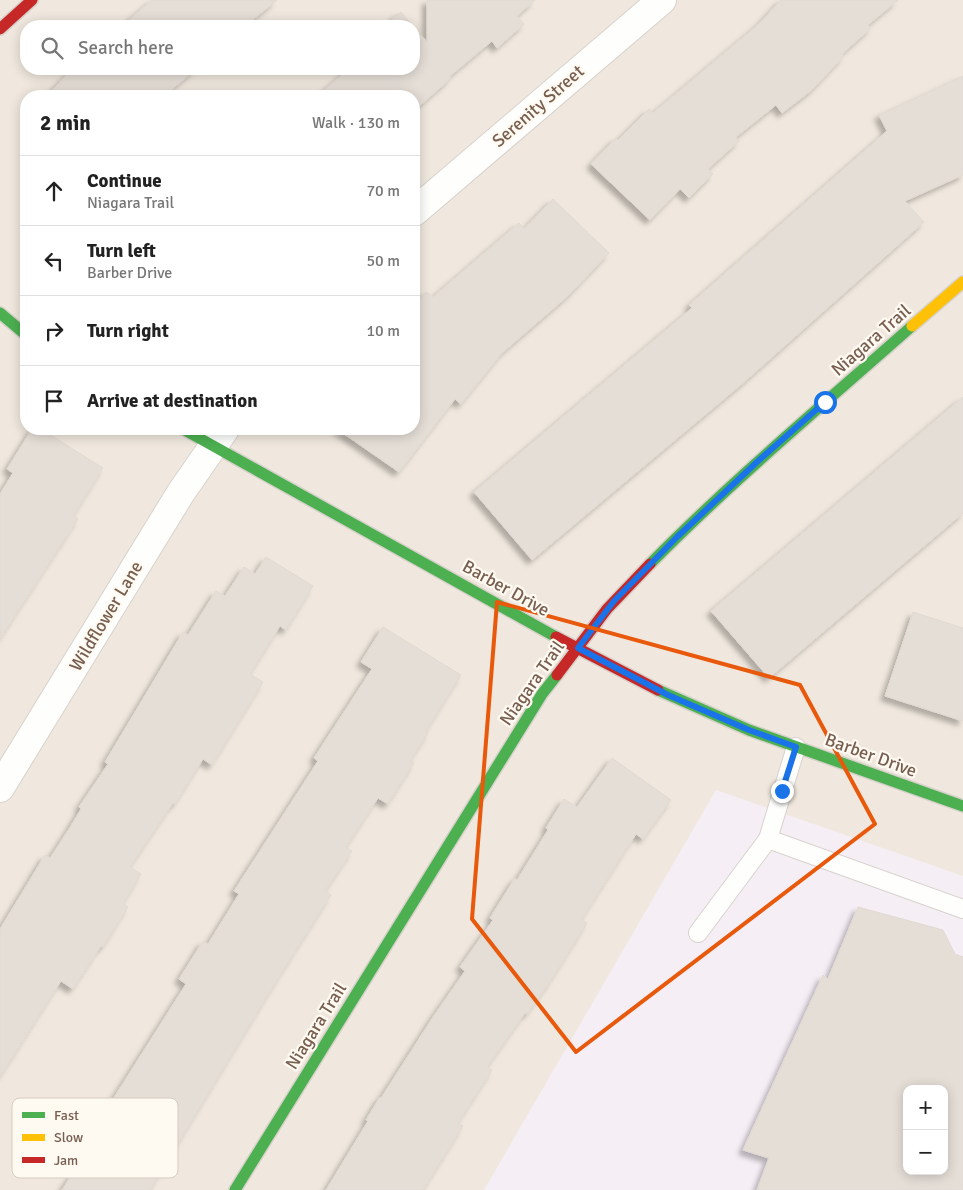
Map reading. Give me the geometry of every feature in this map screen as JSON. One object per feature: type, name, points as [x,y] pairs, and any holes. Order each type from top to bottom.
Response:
[{"type":"street","points":[[2,29],[32,0]]},
{"type":"street","name":"Serenity Street","points":[[420,207],[662,0]]},
{"type":"street","name":"Niagara Trail","points":[[235,1190],[542,694],[614,601],[677,537],[757,462],[963,282]]},
{"type":"street","points":[[0,313],[20,330]]},
{"type":"street","name":"Barber Drive","points":[[219,437],[578,648],[668,695],[749,730],[963,806]]},
{"type":"street","name":"Wildflower Lane","points":[[0,788],[180,494],[219,437]]},
{"type":"lane","points":[[698,934],[768,839],[796,747]]},
{"type":"lane","points":[[768,839],[963,909]]},
{"type":"highlighted area","points":[[497,602],[800,685],[875,824],[576,1052],[472,919]]},
{"type":"shaded area","points":[[0,0],[963,0],[963,1190],[0,1190]]},
{"type":"shaded area","points":[[716,790],[963,876],[963,1190],[484,1190]]},
{"type":"building","points":[[152,0],[277,0],[252,20],[129,20]]},
{"type":"building","points":[[427,0],[535,0],[517,16],[524,24],[497,48],[492,41],[450,76],[450,79],[420,106],[420,90],[325,90],[341,75],[420,75],[420,34],[427,42]]},
{"type":"building","points":[[781,0],[898,0],[868,25],[871,28],[842,54],[844,56],[812,90],[782,113],[776,105],[736,137],[739,141],[708,169],[713,174],[689,198],[680,189],[650,220],[591,164],[616,138],[618,140],[649,109],[653,113],[759,24]]},
{"type":"building","points":[[401,12],[408,20],[391,20]]},
{"type":"building","points":[[66,75],[189,75],[171,90],[53,90]]},
{"type":"building","points":[[963,76],[963,175],[905,201],[924,222],[742,384],[532,560],[474,492],[692,308],[689,305],[887,131],[879,115]]},
{"type":"building","points":[[553,199],[609,253],[568,296],[502,353],[461,404],[455,399],[399,472],[346,435],[420,435],[420,300],[426,292],[433,297],[519,223],[524,229]]},
{"type":"building","points":[[963,397],[963,513],[769,678],[711,611]]},
{"type":"building","points":[[28,435],[51,435],[103,468],[74,515],[78,519],[0,639],[0,494],[13,473],[7,469]]},
{"type":"building","points":[[266,557],[313,586],[286,630],[280,626],[250,674],[263,682],[212,765],[203,759],[175,804],[173,803],[130,867],[141,874],[123,904],[128,907],[103,947],[101,946],[73,989],[61,981],[0,1077],[0,929],[45,855],[50,858],[69,829],[81,809],[79,807],[108,764],[105,762],[183,632],[188,635],[216,591],[225,596],[244,567],[255,574]]},
{"type":"building","points":[[913,612],[963,628],[963,721],[885,696]]},
{"type":"building","points":[[383,627],[461,675],[426,731],[428,733],[410,761],[414,763],[388,804],[378,798],[346,847],[352,851],[325,891],[331,895],[178,1144],[178,1098],[114,1098],[186,984],[179,979],[203,941],[208,944],[239,894],[234,891],[318,761],[314,758],[372,669],[361,662]]},
{"type":"building","points":[[612,758],[671,800],[643,839],[636,834],[581,920],[587,923],[548,985],[527,1014],[525,1013],[487,1067],[492,1070],[458,1123],[463,1126],[423,1190],[326,1190],[368,1121],[366,1120],[380,1097],[465,971],[460,967],[493,920],[490,918],[515,878],[517,880],[548,830],[546,828],[564,799],[577,807]]},
{"type":"building","points":[[858,907],[943,930],[955,954],[963,957],[963,1190],[757,1190],[769,1158],[743,1150],[823,975],[828,979]]},
{"type":"building","points":[[70,1178],[157,1178],[150,1190],[62,1190]]},
{"type":"traffic: fast","points":[[0,313],[20,330]]},
{"type":"traffic: fast","points":[[650,564],[746,472],[912,326]]},
{"type":"traffic: fast","points":[[194,435],[556,637]]},
{"type":"traffic: fast","points":[[235,1190],[542,694],[557,675]]},
{"type":"traffic: fast","points":[[658,690],[749,730],[963,806]]},
{"type":"traffic: slow","points":[[912,326],[963,282]]},
{"type":"traffic: jam","points":[[0,29],[32,0]]},
{"type":"traffic: jam","points":[[557,675],[607,609],[650,564]]},
{"type":"traffic: jam","points":[[556,637],[658,690]]},
{"type":"route","points":[[782,791],[796,747],[707,713],[633,678],[578,648],[614,601],[677,537],[825,402]]}]
